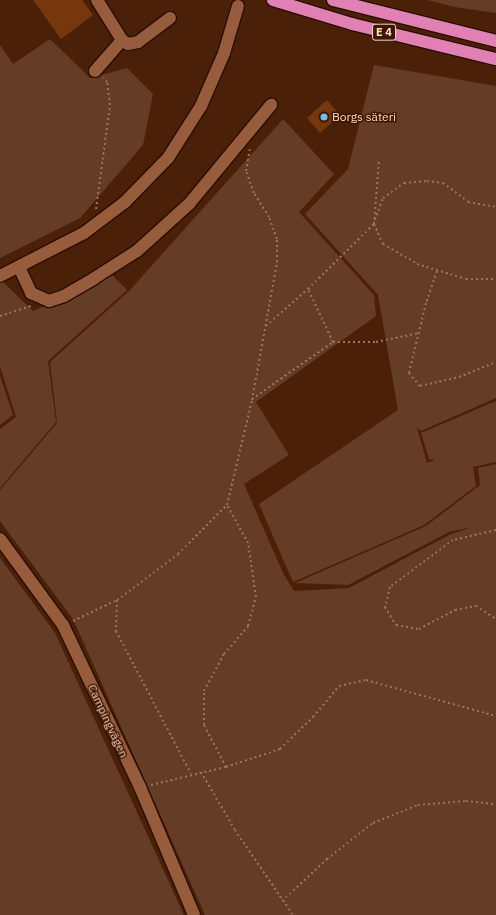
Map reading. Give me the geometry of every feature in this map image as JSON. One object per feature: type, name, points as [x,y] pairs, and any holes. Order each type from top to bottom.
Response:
[{"type":"highway","name":"E 4","points":[[273,0],[352,24],[496,59]]},
{"type":"highway","name":"E 4","points":[[333,0],[496,41]]},
{"type":"street","points":[[97,0],[122,40],[128,44],[138,42],[170,18]]},
{"type":"street","points":[[0,276],[20,267],[93,226],[124,202],[168,158],[201,106],[224,53],[238,6]]},
{"type":"street","points":[[95,71],[122,40]]},
{"type":"street","points":[[20,267],[31,293],[49,301],[64,296],[137,251],[189,204],[271,105]]},
{"type":"street","name":"Campingvägen","points":[[0,539],[63,625],[140,787],[194,915]]},
{"type":"path","points":[[93,226],[110,104],[107,82],[95,71]]},
{"type":"path","points":[[63,625],[117,600],[178,554],[227,505],[252,400],[277,262],[277,239],[269,216],[254,193],[246,171],[252,142],[247,134]]},
{"type":"path","points":[[379,161],[374,224],[383,244],[417,264],[437,271],[466,279],[496,279]]},
{"type":"path","points":[[266,326],[308,289],[374,224],[383,198],[404,183],[427,181],[443,183],[468,202],[496,207]]},
{"type":"path","points":[[437,271],[408,373],[420,386],[459,377],[496,362]]},
{"type":"path","points":[[308,289],[333,342]]},
{"type":"path","points":[[0,316],[49,301]]},
{"type":"path","points":[[252,400],[333,342],[376,342],[419,333]]},
{"type":"path","points":[[226,767],[204,725],[204,691],[224,654],[248,626],[256,597],[248,543],[227,505]]},
{"type":"path","points":[[496,530],[453,540],[390,587],[385,607],[396,625],[419,630],[455,610],[476,606],[496,618]]},
{"type":"path","points":[[117,600],[116,631],[191,774]]},
{"type":"path","points":[[140,787],[226,767],[280,749],[313,717],[339,686],[366,680],[496,716]]},
{"type":"path","points":[[201,772],[282,901],[293,915]]},
{"type":"path","points":[[282,901],[327,859],[373,824],[418,805],[466,801],[496,804]]},
{"type":"shaded area","points":[[427,0],[496,0],[496,13],[454,7]]},
{"type":"shaded area","points":[[50,39],[90,78],[127,68],[153,94],[143,145],[80,218],[0,258],[0,45],[13,64]]},
{"type":"shaded area","points":[[374,65],[496,86],[496,398],[421,431],[417,428],[427,463],[435,460],[429,459],[421,433],[496,401],[496,462],[473,467],[476,486],[424,525],[293,582],[259,504],[398,410],[378,295],[305,214],[348,169]]},
{"type":"shaded area","points":[[283,119],[334,174],[299,212],[374,295],[376,316],[256,402],[289,455],[244,484],[283,573],[294,591],[349,588],[449,535],[472,527],[449,532],[348,585],[295,583],[426,526],[480,485],[478,468],[496,464],[496,915],[205,915],[73,619],[0,521],[0,490],[57,423],[50,362],[129,291]]},
{"type":"shaded area","points":[[112,275],[127,290],[48,361],[56,422],[0,488],[0,429],[16,417],[0,366],[0,283],[3,282],[33,311]]},
{"type":"shaded area","points":[[0,376],[13,415],[0,425]]},
{"type":"shaded area","points":[[0,558],[55,633],[184,915],[0,915]]},
{"type":"building","points":[[33,0],[82,0],[93,15],[61,39]]},
{"type":"building","name":"Borgs säteri","points":[[327,100],[340,115],[320,133],[307,118]]},
{"type":"place","name":"Borgs säteri","points":[[324,117]]}]
